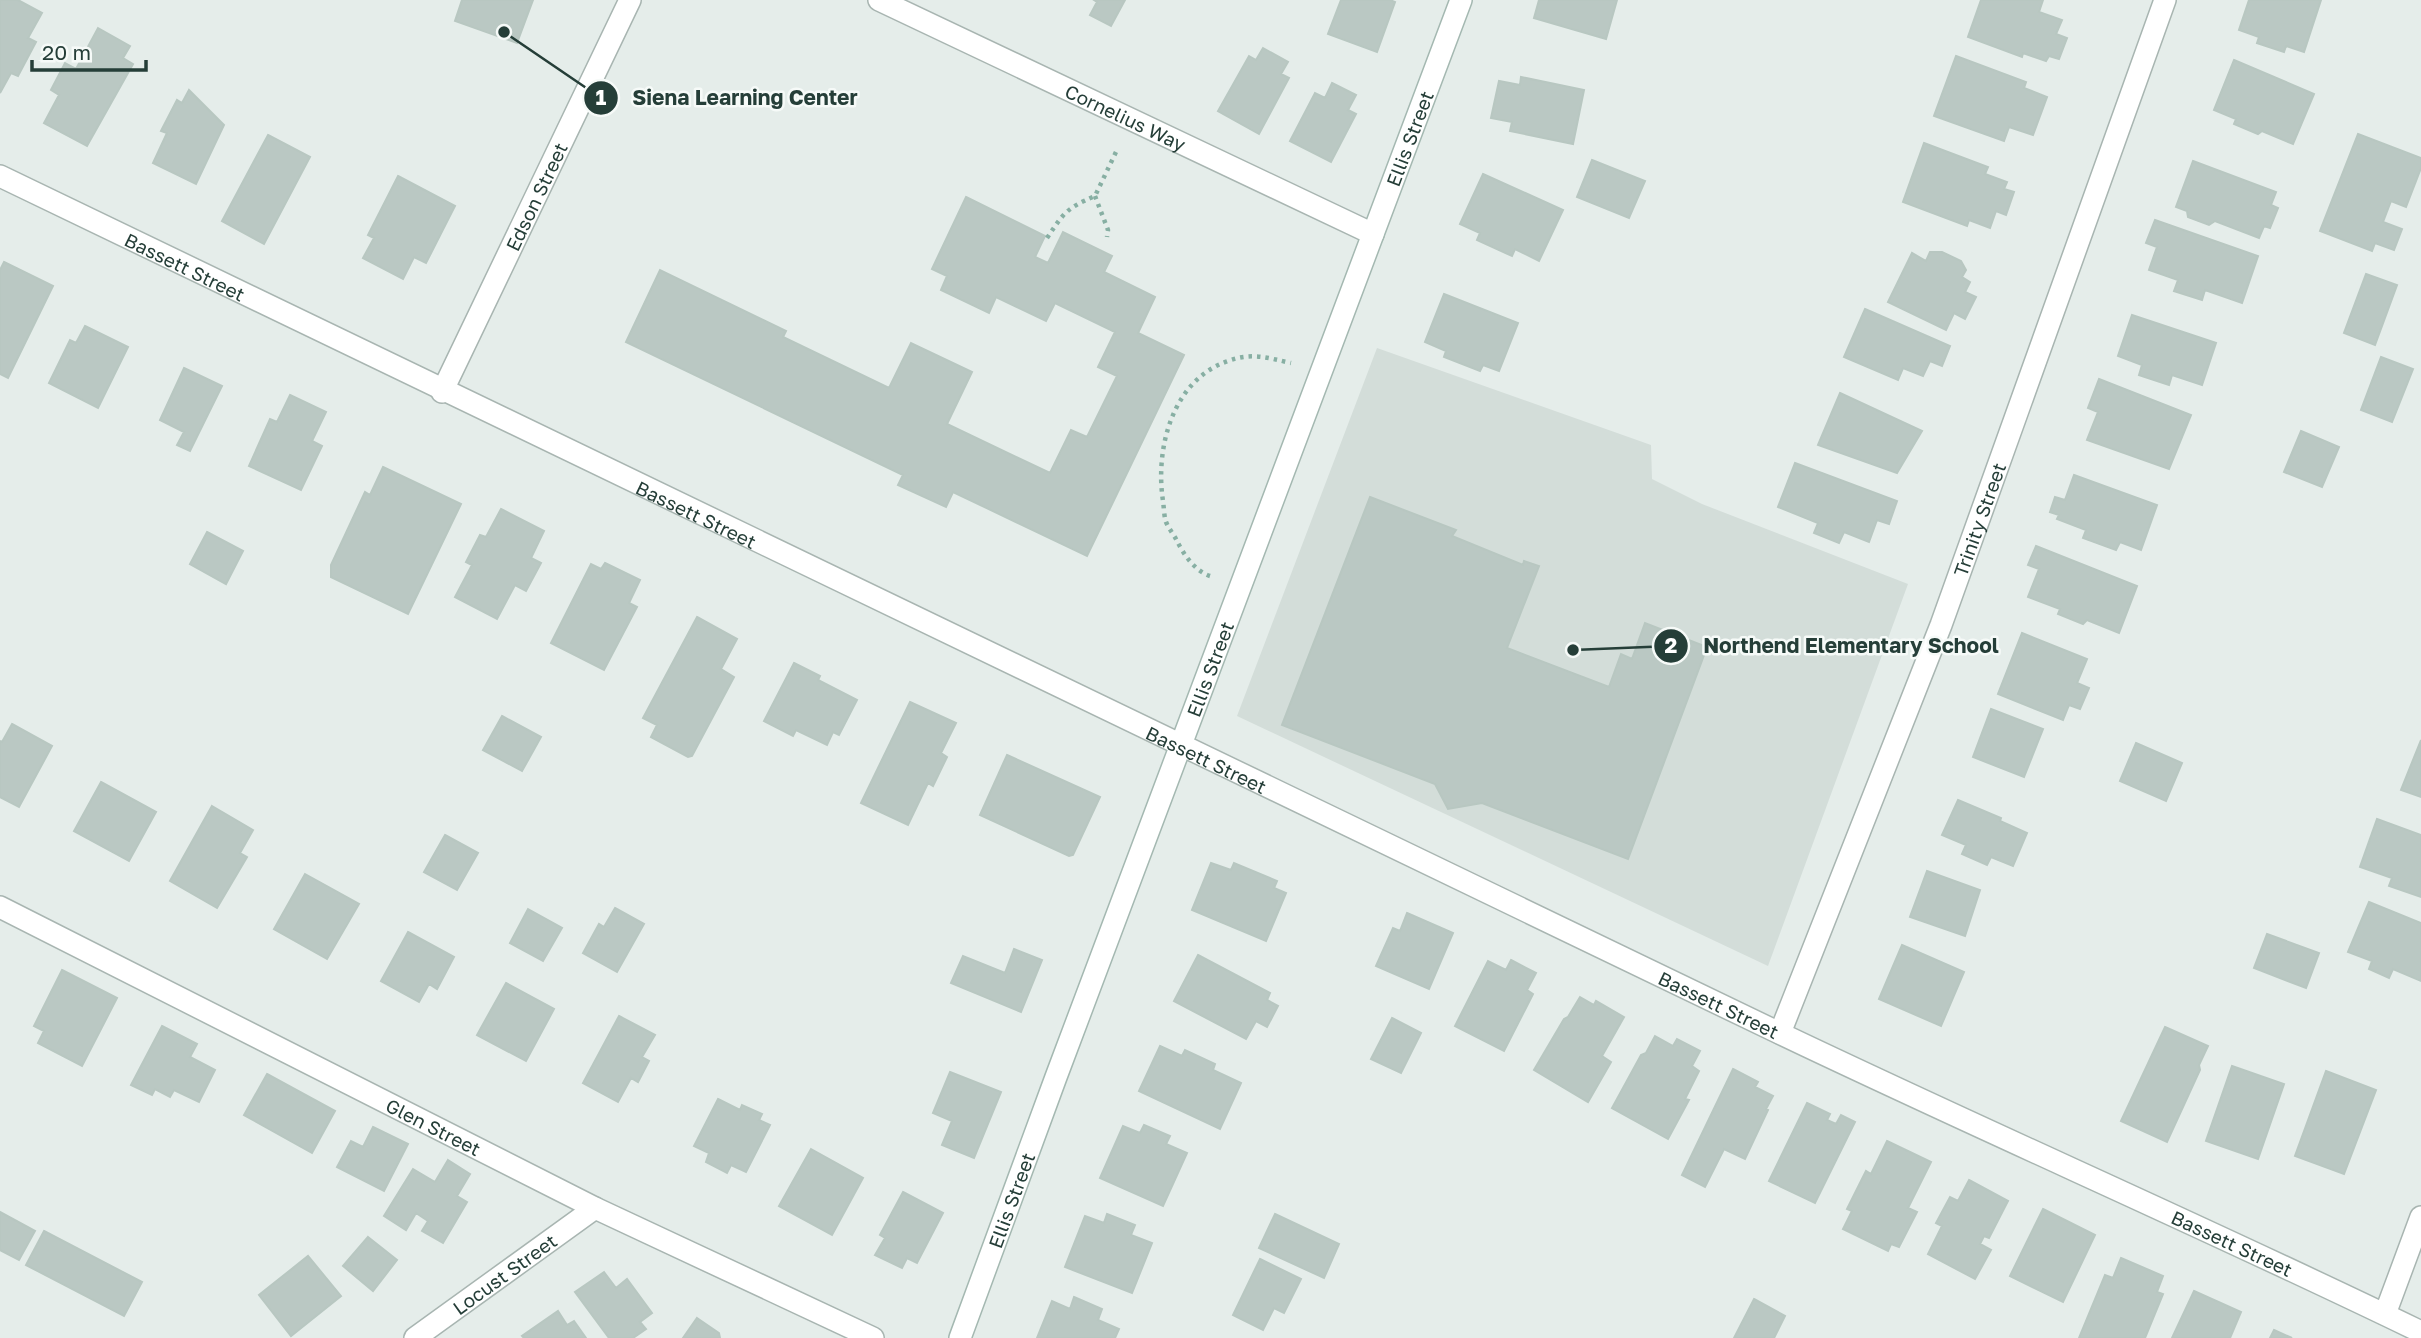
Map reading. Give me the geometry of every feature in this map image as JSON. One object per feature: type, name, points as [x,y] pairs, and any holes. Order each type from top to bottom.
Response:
[{"type":"street","name":"Edson Street","points":[[442,392],[630,0]]},
{"type":"street","name":"Cornelius Way","points":[[879,0],[1373,234]]},
{"type":"street","name":"Ellis Street","points":[[960,1338],[1461,0]]},
{"type":"street","name":"Trinity Street","points":[[1780,1033],[1941,625],[2165,0]]},
{"type":"street","name":"Bassett Street","points":[[0,176],[1181,747],[1780,1033],[2421,1332]]},
{"type":"street","name":"Glen Street","points":[[0,907],[595,1208],[873,1338]]},
{"type":"street","name":"Locust Street","points":[[415,1338],[595,1208]]},
{"type":"street","points":[[2385,1314],[2421,1217]]},
{"type":"path","points":[[1047,238],[1063,214],[1094,196],[1116,152]]},
{"type":"path","points":[[1094,196],[1108,230],[1107,237]]},
{"type":"path","points":[[1209,576],[1201,573],[1183,553],[1166,522],[1160,483],[1165,435],[1172,416],[1197,379],[1229,360],[1253,356],[1272,357],[1291,363]]},
{"type":"shaded area","points":[[1377,348],[1651,445],[1652,479],[1702,504],[1908,584],[1768,966],[1237,716]]},
{"type":"building","points":[[0,0],[18,0],[42,13],[28,38],[36,42],[18,76],[11,73],[0,93]]},
{"type":"building","points":[[462,0],[533,0],[517,43],[455,21]]},
{"type":"building","points":[[1094,0],[1125,0],[1111,26],[1090,15],[1097,2]]},
{"type":"building","points":[[1341,0],[1395,2],[1377,52],[1328,34]]},
{"type":"building","points":[[1539,0],[1617,0],[1606,39],[1534,18]]},
{"type":"building","points":[[1981,0],[2043,0],[2039,12],[2062,20],[2056,34],[2067,38],[2059,59],[2049,56],[2046,61],[2023,53],[2022,57],[1968,37]]},
{"type":"building","points":[[2249,0],[2321,0],[2304,52],[2286,46],[2284,52],[2257,43],[2259,37],[2239,30]]},
{"type":"building","points":[[98,28],[130,46],[123,58],[133,64],[87,146],[44,123],[59,95],[51,90],[65,63],[76,69]]},
{"type":"building","points":[[1263,48],[1288,62],[1281,74],[1289,78],[1259,134],[1218,111],[1249,56],[1256,60]]},
{"type":"building","points":[[1956,56],[2026,82],[2024,88],[2047,97],[2033,135],[2009,127],[2004,141],[1934,116]]},
{"type":"building","points":[[2234,60],[2314,94],[2293,144],[2262,131],[2258,134],[2234,124],[2236,119],[2214,110]]},
{"type":"building","points":[[1521,77],[1584,90],[1573,144],[1510,131],[1512,122],[1491,118],[1499,81],[1520,85]]},
{"type":"building","points":[[1332,83],[1356,95],[1348,110],[1356,114],[1331,162],[1290,141],[1315,93],[1325,98]]},
{"type":"building","points":[[189,90],[224,125],[196,184],[153,163],[167,133],[161,131],[177,100],[182,103]]},
{"type":"building","points":[[2358,134],[2421,158],[2421,168],[2406,207],[2391,201],[2383,222],[2402,229],[2394,250],[2375,243],[2372,251],[2320,231]]},
{"type":"building","points":[[268,135],[310,157],[264,244],[222,221]]},
{"type":"building","points":[[1924,143],[1988,167],[1985,174],[2007,182],[2004,189],[2014,192],[2006,215],[1996,211],[1990,228],[1969,220],[1967,226],[1903,202]]},
{"type":"building","points":[[1592,160],[1645,181],[1629,218],[1577,197]]},
{"type":"building","points":[[2193,161],[2276,192],[2271,205],[2278,208],[2270,228],[2264,226],[2259,238],[2215,221],[2209,225],[2188,217],[2187,211],[2176,207]]},
{"type":"building","points":[[1483,174],[1563,210],[1539,261],[1515,249],[1512,256],[1477,240],[1480,233],[1460,224]]},
{"type":"building","points":[[398,176],[455,206],[426,263],[414,257],[403,279],[363,258],[374,238],[368,235]]},
{"type":"building","points":[[966,197],[1045,236],[1035,257],[1048,263],[1063,232],[1112,256],[1104,272],[1155,297],[1138,333],[1184,355],[1087,556],[953,492],[946,507],[898,485],[903,475],[626,342],[660,270],[786,331],[783,337],[889,388],[911,343],[972,372],[947,424],[1050,473],[1071,430],[1087,437],[1117,376],[1098,367],[1115,332],[1055,303],[1046,321],[996,297],[989,313],[941,290],[947,276],[932,269]]},
{"type":"building","points":[[2155,220],[2258,256],[2242,303],[2205,290],[2202,300],[2174,291],[2178,280],[2149,270],[2157,247],[2146,243]]},
{"type":"building","points":[[1930,252],[1942,252],[1961,261],[1966,270],[1962,277],[1970,282],[1965,292],[1976,297],[1965,319],[1954,313],[1946,330],[1888,302],[1912,253],[1926,261]]},
{"type":"building","points":[[4,262],[53,286],[8,378],[0,374],[0,270]]},
{"type":"building","points":[[2366,274],[2397,285],[2375,345],[2344,333]]},
{"type":"building","points":[[1444,294],[1518,323],[1499,371],[1483,365],[1480,371],[1444,357],[1446,351],[1425,342]]},
{"type":"building","points":[[1865,309],[1950,346],[1942,366],[1930,361],[1923,376],[1903,368],[1898,380],[1844,357]]},
{"type":"building","points":[[2132,315],[2216,343],[2202,385],[2172,375],[2169,385],[2139,375],[2142,365],[2118,356]]},
{"type":"building","points":[[85,326],[128,347],[98,408],[49,383],[70,340],[76,343]]},
{"type":"building","points":[[2381,357],[2413,369],[2392,422],[2361,410]]},
{"type":"building","points":[[184,368],[222,386],[190,451],[177,445],[184,432],[160,420]]},
{"type":"building","points":[[2099,379],[2191,415],[2169,469],[2087,440],[2098,412],[2088,408]]},
{"type":"building","points":[[1840,393],[1922,431],[1897,473],[1818,445]]},
{"type":"building","points":[[290,395],[326,412],[312,441],[322,446],[301,490],[249,466],[270,419],[277,422]]},
{"type":"building","points":[[2301,431],[2339,447],[2322,487],[2284,472]]},
{"type":"building","points":[[1795,463],[1897,501],[1889,524],[1877,520],[1869,542],[1844,532],[1839,543],[1814,533],[1818,523],[1778,507]]},
{"type":"building","points":[[383,467],[461,504],[408,614],[331,577],[331,565],[365,492],[370,495]]},
{"type":"building","points":[[2074,475],[2157,505],[2141,550],[2120,542],[2116,550],[2083,538],[2086,530],[2057,519],[2059,515],[2050,512],[2055,497],[2065,500]]},
{"type":"building","points":[[1370,497],[1456,530],[1452,536],[1523,565],[1524,561],[1539,566],[1507,648],[1609,687],[1621,654],[1632,659],[1645,623],[1707,647],[1628,859],[1482,803],[1448,809],[1435,784],[1282,725]]},
{"type":"building","points":[[501,509],[544,531],[531,558],[541,563],[526,591],[515,585],[497,619],[455,597],[472,565],[466,562],[480,535],[486,537]]},
{"type":"building","points":[[207,532],[243,551],[226,584],[190,564]]},
{"type":"building","points":[[2036,546],[2137,586],[2119,633],[2087,620],[2083,624],[2058,614],[2060,609],[2028,597],[2039,569],[2028,565]]},
{"type":"building","points":[[605,563],[640,580],[629,603],[637,607],[604,670],[551,643],[591,564],[601,569]]},
{"type":"building","points":[[697,617],[737,639],[721,669],[734,677],[692,756],[688,757],[651,737],[657,725],[643,718]]},
{"type":"building","points":[[2022,633],[2087,659],[2077,683],[2089,688],[2080,709],[2069,705],[2063,720],[1998,694]]},
{"type":"building","points":[[794,663],[820,676],[818,680],[857,700],[839,735],[833,732],[827,745],[796,730],[793,736],[764,721]]},
{"type":"building","points":[[910,702],[956,723],[941,753],[947,757],[933,786],[928,783],[908,825],[861,803]]},
{"type":"building","points":[[1991,709],[2043,729],[2024,777],[1973,757]]},
{"type":"building","points":[[502,716],[541,737],[522,771],[483,750]]},
{"type":"building","points":[[12,724],[52,746],[19,807],[0,797],[0,741],[2,742]]},
{"type":"building","points":[[2421,740],[2421,797],[2401,790]]},
{"type":"building","points":[[2136,743],[2182,763],[2166,801],[2120,781]]},
{"type":"building","points":[[1007,755],[1100,797],[1073,855],[1069,856],[980,815]]},
{"type":"building","points":[[101,782],[156,812],[129,861],[74,831]]},
{"type":"building","points":[[1958,800],[2001,818],[2000,821],[2027,833],[2013,866],[1991,857],[1987,865],[1962,854],[1966,845],[1942,835]]},
{"type":"building","points":[[212,806],[253,830],[240,853],[247,857],[217,908],[170,881]]},
{"type":"building","points":[[2377,819],[2421,835],[2421,897],[2389,886],[2392,878],[2360,867]]},
{"type":"building","points":[[445,835],[478,853],[457,890],[424,872]]},
{"type":"building","points":[[1211,863],[1231,870],[1234,863],[1277,881],[1274,888],[1286,893],[1266,941],[1192,910]]},
{"type":"building","points":[[1927,871],[1980,890],[1965,936],[1910,917]]},
{"type":"building","points":[[305,874],[359,904],[327,959],[274,929]]},
{"type":"building","points":[[2369,902],[2421,923],[2421,981],[2393,969],[2389,978],[2369,969],[2372,961],[2348,952]]},
{"type":"building","points":[[615,908],[644,924],[617,972],[583,953],[599,924],[604,927]]},
{"type":"building","points":[[528,909],[562,928],[543,961],[510,943]]},
{"type":"building","points":[[1407,913],[1453,933],[1429,989],[1376,966],[1393,928],[1400,931]]},
{"type":"building","points":[[408,932],[454,957],[437,989],[429,984],[419,1002],[381,981]]},
{"type":"building","points":[[2267,934],[2319,953],[2306,988],[2254,968]]},
{"type":"building","points":[[1902,945],[1964,972],[1941,1026],[1879,999]]},
{"type":"building","points":[[1014,949],[1042,960],[1021,1012],[951,983],[963,956],[1005,973]]},
{"type":"building","points":[[1198,955],[1270,993],[1267,1000],[1278,1006],[1267,1027],[1256,1021],[1246,1039],[1174,1001]]},
{"type":"building","points":[[1511,960],[1536,973],[1527,990],[1533,994],[1504,1051],[1455,1026],[1488,961],[1506,970]]},
{"type":"building","points":[[62,970],[117,998],[82,1066],[38,1043],[44,1031],[34,1026]]},
{"type":"building","points":[[506,983],[554,1009],[526,1061],[477,1035]]},
{"type":"building","points":[[1580,997],[1594,1005],[1596,1001],[1624,1017],[1602,1056],[1611,1062],[1588,1102],[1534,1070]]},
{"type":"building","points":[[619,1016],[655,1035],[642,1057],[649,1061],[638,1082],[631,1078],[618,1102],[583,1083]]},
{"type":"building","points":[[1392,1018],[1421,1033],[1401,1073],[1371,1059]]},
{"type":"building","points":[[162,1026],[197,1044],[190,1057],[215,1070],[199,1102],[174,1090],[170,1097],[155,1089],[152,1095],[131,1085]]},
{"type":"building","points":[[2165,1027],[2208,1046],[2167,1142],[2121,1121]]},
{"type":"building","points":[[1655,1036],[1673,1046],[1677,1039],[1700,1051],[1692,1066],[1699,1071],[1685,1099],[1689,1100],[1668,1139],[1612,1108],[1641,1055],[1646,1053]]},
{"type":"building","points":[[1160,1046],[1182,1056],[1185,1050],[1215,1064],[1213,1070],[1241,1083],[1220,1129],[1139,1091]]},
{"type":"building","points":[[2232,1066],[2284,1084],[2258,1159],[2206,1141]]},
{"type":"building","points":[[1733,1069],[1758,1082],[1755,1087],[1773,1096],[1745,1159],[1724,1149],[1705,1187],[1682,1175]]},
{"type":"building","points":[[2326,1071],[2376,1090],[2344,1174],[2295,1156]]},
{"type":"building","points":[[950,1072],[1001,1092],[974,1158],[942,1145],[952,1121],[933,1113]]},
{"type":"building","points":[[267,1074],[335,1111],[312,1153],[244,1115]]},
{"type":"building","points":[[718,1099],[740,1110],[742,1105],[762,1114],[759,1120],[770,1125],[746,1172],[731,1165],[727,1173],[706,1162],[709,1153],[694,1146]]},
{"type":"building","points":[[1807,1103],[1830,1114],[1827,1120],[1836,1124],[1841,1115],[1855,1122],[1815,1203],[1769,1181]]},
{"type":"building","points":[[1144,1125],[1170,1136],[1166,1144],[1187,1153],[1163,1206],[1100,1178],[1123,1126],[1140,1133]]},
{"type":"building","points":[[373,1127],[408,1144],[384,1191],[337,1167],[351,1141],[363,1147]]},
{"type":"building","points":[[1887,1141],[1931,1162],[1908,1208],[1917,1212],[1899,1247],[1891,1244],[1888,1251],[1843,1229],[1852,1211],[1847,1209],[1866,1171],[1871,1174]]},
{"type":"building","points":[[811,1149],[863,1178],[832,1235],[779,1206]]},
{"type":"building","points":[[448,1160],[470,1174],[457,1196],[467,1202],[443,1243],[422,1231],[428,1221],[416,1213],[406,1230],[384,1216],[413,1169],[435,1182]]},
{"type":"building","points":[[1969,1180],[2008,1201],[1989,1238],[1984,1236],[1980,1244],[1991,1250],[1975,1279],[1928,1254],[1942,1226],[1936,1223],[1950,1197],[1958,1201]]},
{"type":"building","points":[[903,1192],[943,1213],[917,1263],[907,1258],[902,1268],[875,1255],[885,1238],[880,1235]]},
{"type":"building","points":[[2043,1209],[2095,1235],[2063,1302],[2010,1276]]},
{"type":"building","points":[[0,1212],[35,1231],[19,1260],[0,1250]]},
{"type":"building","points":[[1107,1214],[1135,1225],[1131,1235],[1152,1243],[1132,1293],[1065,1267],[1085,1216],[1104,1223]]},
{"type":"building","points":[[1275,1214],[1339,1244],[1324,1278],[1259,1248]]},
{"type":"building","points":[[44,1231],[142,1282],[124,1316],[26,1265]]},
{"type":"building","points":[[368,1237],[397,1260],[373,1291],[343,1266]]},
{"type":"building","points":[[308,1256],[341,1296],[291,1336],[259,1295]]},
{"type":"building","points":[[2121,1258],[2163,1276],[2157,1292],[2163,1294],[2145,1338],[2079,1338],[2105,1275],[2113,1278]]},
{"type":"building","points":[[1260,1259],[1301,1279],[1284,1313],[1274,1308],[1263,1330],[1233,1315]]},
{"type":"building","points":[[604,1272],[616,1288],[627,1279],[652,1313],[640,1322],[646,1329],[633,1338],[609,1338],[575,1292]]},
{"type":"building","points":[[2194,1291],[2241,1312],[2230,1338],[2172,1338]]},
{"type":"building","points":[[1074,1297],[1102,1309],[1098,1320],[1119,1329],[1115,1338],[1037,1338],[1052,1301],[1070,1309]]},
{"type":"building","points":[[1754,1299],[1785,1316],[1774,1338],[1734,1338]]},
{"type":"building","points":[[558,1311],[567,1325],[574,1321],[586,1338],[522,1336]]},
{"type":"building","points":[[697,1318],[719,1333],[720,1338],[683,1338]]},
{"type":"building","points":[[2274,1330],[2292,1338],[2270,1338]]},
{"type":"place","name":"Siena Learning Center","points":[[504,32]]},
{"type":"place","name":"Northend Elementary School","points":[[1573,650]]}]
